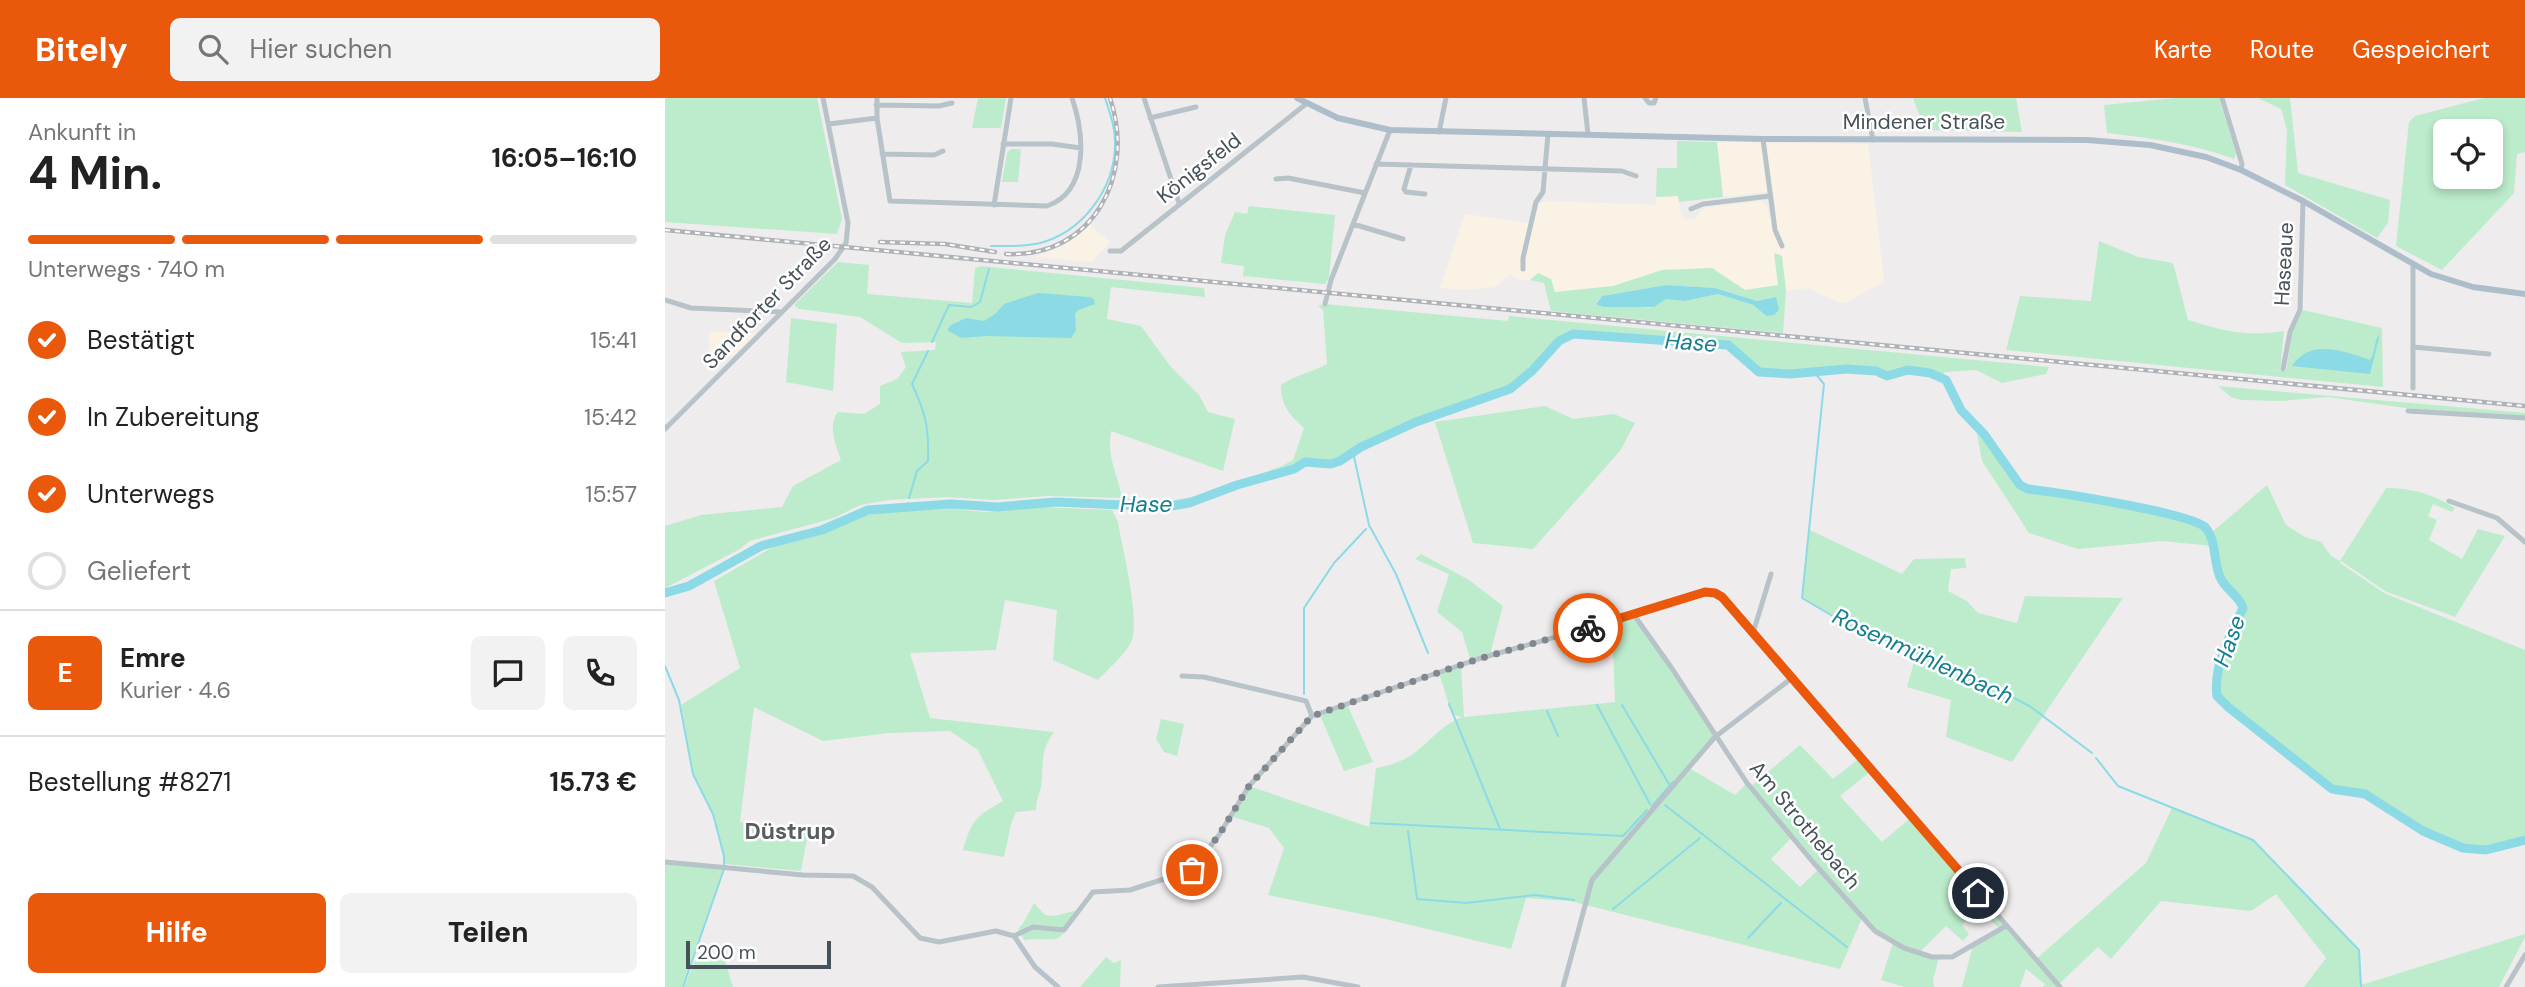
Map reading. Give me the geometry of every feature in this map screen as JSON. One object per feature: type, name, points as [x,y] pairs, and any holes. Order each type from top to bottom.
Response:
[{"type":"main road","name":"Mindener Straße","points":[[1297,98],[1348,121],[1390,130],[1763,139],[2119,141],[2181,151],[2241,170],[2302,201],[2413,266],[2457,283],[2525,294]]},
{"type":"street","name":"Sandforter Straße","points":[[665,429],[835,260],[847,240],[847,213],[823,98]]},
{"type":"street","points":[[994,205],[1011,98]]},
{"type":"street","points":[[952,103],[939,106],[876,101],[890,201],[1047,206],[1057,203],[1068,192],[1075,177],[1081,148],[1072,98]]},
{"type":"street","points":[[1143,98],[1179,203]]},
{"type":"street","points":[[1439,132],[1446,98]]},
{"type":"street","points":[[1584,98],[1588,134]]},
{"type":"street","points":[[1645,98],[1649,103],[1654,103],[1656,98]]},
{"type":"street","points":[[1865,98],[1873,139]]},
{"type":"street","points":[[2222,98],[2242,164],[2241,170]]},
{"type":"street","name":"Königsfeld","points":[[1110,251],[1121,251],[1306,104]]},
{"type":"street","points":[[1150,118],[1196,107]]},
{"type":"street","points":[[829,124],[877,118]]},
{"type":"street","points":[[1325,304],[1331,280],[1390,130]]},
{"type":"street","points":[[1523,269],[1536,202],[1542,192],[1548,134]]},
{"type":"street","points":[[1763,139],[1775,230],[1782,246]]},
{"type":"street","points":[[1003,144],[1052,144],[1081,148]]},
{"type":"street","points":[[882,154],[934,155],[943,151]]},
{"type":"street","points":[[1376,164],[1622,172],[1636,176]]},
{"type":"street","points":[[1411,165],[1404,189],[1406,192],[1425,194]]},
{"type":"street","points":[[1276,179],[1288,178],[1365,193]]},
{"type":"street","points":[[1691,209],[1703,204],[1770,196]]},
{"type":"street","name":"Haseaue","points":[[2283,369],[2290,332],[2300,310],[2302,201]]},
{"type":"street","points":[[1353,224],[1403,239]]},
{"type":"street","points":[[2413,266],[2413,388]]},
{"type":"street","points":[[665,300],[691,308],[782,312]]},
{"type":"street","points":[[2413,347],[2489,354]]},
{"type":"street","points":[[2408,411],[2525,418]]},
{"type":"street","points":[[2449,501],[2497,518],[2525,542]]},
{"type":"street","points":[[1753,633],[1771,574]]},
{"type":"street","points":[[1014,936],[1033,927],[1064,930],[1093,892],[1130,890],[1192,870],[1219,835],[1249,786],[1312,716],[1478,659],[1705,592],[1715,593],[1753,633],[2060,987]]},
{"type":"street","name":"Am Strothebach","points":[[1634,615],[1747,783],[1862,918],[1893,943],[1932,957],[1952,957],[2006,926]]},
{"type":"street","points":[[1182,676],[1204,677],[1306,701],[1312,716]]},
{"type":"street","points":[[1563,987],[1592,880],[1716,737],[1793,678]]},
{"type":"street","points":[[665,862],[795,875],[853,876],[872,887],[913,933],[928,941],[996,931],[1014,936],[1035,967],[1058,987]]},
{"type":"street","points":[[2506,987],[2525,955]]},
{"type":"street","points":[[1158,987],[1303,977],[1358,987]]},
{"type":"shaded area","points":[[1717,142],[1868,144],[1884,281],[1849,301],[1840,303],[1808,288],[1786,291],[1782,256],[1775,254],[1779,285],[1745,290],[1712,268],[1662,270],[1613,286],[1554,292],[1538,273],[1530,280],[1517,279],[1511,274],[1495,287],[1469,290],[1440,288],[1465,214],[1534,224],[1539,204],[1547,201],[1656,205],[1656,197],[1678,196],[1681,215],[1687,220],[1695,219],[1704,208],[1762,201],[1767,206],[1769,215],[1776,214],[1773,191],[1723,197]]},
{"type":"shaded area","points":[[1089,224],[1110,242],[1092,262],[1034,257],[1064,246]]},
{"type":"shaded area","points":[[709,332],[756,333],[732,357],[709,356]]},
{"type":"green space","points":[[665,98],[817,98],[842,219],[837,234],[665,222]]},
{"type":"green space","points":[[978,98],[1006,98],[1001,128],[972,128]]},
{"type":"green space","points":[[1913,98],[2016,98],[2022,132],[1925,130]]},
{"type":"green space","points":[[2175,98],[2219,98],[2236,154],[2234,159],[2172,142],[2107,133],[2104,105]]},
{"type":"green space","points":[[2258,98],[2290,98],[2298,173],[2390,200],[2388,223],[2377,238],[2285,185],[2287,130],[2281,109]]},
{"type":"green space","points":[[2484,98],[2525,98],[2525,152],[2517,154],[2514,193],[2442,270],[2396,246],[2409,122],[2415,116]]},
{"type":"green space","points":[[1677,141],[1717,142],[1723,197],[1679,202],[1678,196],[1656,197],[1657,168],[1677,168]]},
{"type":"green space","points":[[1011,149],[1021,149],[1018,182],[1002,182],[1007,153]]},
{"type":"green space","points":[[1249,206],[1335,215],[1329,277],[1325,284],[1243,276],[1244,266],[1221,263],[1225,235],[1235,212],[1247,214]]},
{"type":"green space","points":[[2099,241],[2138,257],[2173,263],[2188,320],[2236,332],[2284,331],[2280,370],[2272,370],[2286,371],[2292,333],[2303,310],[2382,328],[2383,387],[2006,350],[2020,296],[2091,301]]},
{"type":"green space","points":[[1774,253],[1782,256],[1786,291],[1783,333],[1551,311],[1544,283],[1530,280],[1538,273],[1551,279],[1555,292],[1613,286],[1662,270],[1712,268],[1745,290],[1778,285]],"holes":[[[1666,285],[1715,288],[1757,301],[1776,297],[1765,316],[1753,305],[1718,294],[1685,301],[1666,299],[1650,308],[1634,305],[1603,307],[1596,303],[1602,296]]]},
{"type":"green space","points":[[838,262],[869,265],[867,294],[972,303],[975,268],[981,266],[1204,288],[1205,297],[1111,287],[1107,319],[1141,326],[1171,367],[1199,395],[1208,412],[1235,419],[1223,471],[1111,431],[1111,458],[1122,498],[1048,496],[993,500],[947,497],[888,500],[860,505],[834,518],[750,541],[740,549],[665,588],[665,526],[701,515],[782,507],[793,486],[841,460],[833,429],[838,412],[864,414],[880,404],[880,386],[897,379],[906,367],[901,352],[935,350],[936,342],[902,343],[860,317],[799,309],[794,305]]},
{"type":"green space","points":[[1325,304],[1508,321],[1509,316],[2049,367],[2046,374],[2002,383],[1976,370],[1945,372],[1941,377],[1908,370],[1887,376],[1875,371],[1847,369],[1790,374],[1759,372],[1728,345],[1573,334],[1559,341],[1532,371],[1512,388],[1416,422],[1361,447],[1340,461],[1331,464],[1305,462],[1294,469],[1237,485],[1189,503],[1166,507],[1119,504],[1122,498],[1158,503],[1202,495],[1293,460],[1304,428],[1287,409],[1282,398],[1281,385],[1327,364],[1323,310],[1318,306]]},
{"type":"green space","points":[[791,318],[837,324],[833,391],[786,382]]},
{"type":"green space","points":[[2218,386],[2525,413],[2525,417],[2412,409],[2328,397],[2281,401],[2241,400],[2231,397]]},
{"type":"green space","points":[[1545,406],[1573,419],[1614,414],[1635,423],[1620,451],[1533,549],[1473,543],[1435,422]]},
{"type":"green space","points":[[1976,428],[2012,477],[2028,489],[2130,504],[2200,522],[2210,534],[2267,485],[2286,525],[2305,537],[2321,542],[2331,556],[2340,561],[2386,488],[2422,493],[2455,508],[2452,512],[2433,504],[2428,516],[2437,520],[2429,540],[2462,559],[2478,529],[2505,536],[2455,617],[2385,591],[2341,561],[2340,563],[2384,593],[2525,650],[2525,840],[2486,850],[2463,848],[2425,833],[2365,794],[2332,789],[2217,696],[2220,662],[2243,608],[2222,581],[2213,546],[2162,541],[2078,549],[2029,533],[1982,461]]},
{"type":"green space","points":[[1043,507],[1112,510],[1118,522],[1134,618],[1131,642],[1120,657],[1098,680],[1053,660],[1057,610],[1005,600],[996,650],[910,653],[930,718],[1054,732],[1044,752],[1036,810],[1016,812],[1004,857],[963,850],[976,820],[1003,801],[978,750],[950,731],[889,733],[823,741],[754,707],[740,822],[808,833],[801,871],[725,864],[714,814],[694,774],[681,705],[740,668],[714,581],[773,547],[816,536],[868,515],[954,509],[986,512]]},
{"type":"green space","points":[[1810,530],[1902,574],[1914,559],[1965,558],[1966,568],[1951,569],[1948,591],[1967,601],[1978,613],[2017,623],[2025,596],[2123,598],[2012,762],[1946,737],[1951,700],[1907,687],[1917,652],[1853,628],[1802,598]]},
{"type":"green space","points":[[1421,554],[1469,580],[1503,606],[1491,650],[1493,655],[1471,662],[1462,632],[1437,612],[1449,574],[1415,559]]},
{"type":"green space","points":[[1634,615],[1715,737],[1689,768],[1735,795],[1747,783],[1750,787],[1800,745],[1833,779],[1861,757],[1872,770],[1840,796],[1882,842],[1913,816],[2036,959],[2146,863],[2172,808],[2253,840],[2359,950],[2361,985],[2525,934],[2525,937],[2499,987],[2304,987],[2326,958],[2276,894],[2251,911],[2161,901],[2111,959],[2098,947],[2059,984],[2060,987],[2043,987],[2045,984],[2026,969],[2020,987],[1962,987],[1973,946],[2000,930],[1979,906],[1962,925],[1969,934],[1963,941],[1946,926],[1920,952],[1939,957],[1933,980],[1934,987],[1904,987],[1881,980],[1893,943],[1862,918],[1840,969],[1570,901],[1526,898],[1511,949],[1268,895],[1284,848],[1269,828],[1230,816],[1249,786],[1369,827],[1376,768],[1405,759],[1450,723],[1462,717],[1452,714],[1439,673],[1461,665],[1464,717],[1615,702],[1612,622]],"holes":[[[1792,837],[1819,869],[1800,887],[1771,859]]]},
{"type":"green space","points":[[1347,704],[1373,762],[1344,771],[1319,713]]},
{"type":"green space","points":[[1161,719],[1184,724],[1177,756],[1164,752],[1156,739]]},
{"type":"green space","points":[[665,864],[723,869],[682,987],[665,987]]},
{"type":"green space","points":[[1034,903],[1045,915],[1054,916],[1078,910],[1058,938],[1024,940],[1018,929]]},
{"type":"green space","points":[[1106,957],[1114,963],[1121,960],[1120,987],[1080,987]]},
{"type":"green space","points":[[696,958],[725,961],[733,987],[684,987]]},
{"type":"water","points":[[1666,285],[1715,288],[1757,301],[1776,297],[1779,310],[1774,315],[1766,316],[1753,305],[1718,294],[1685,301],[1666,299],[1654,307],[1603,307],[1596,304],[1602,296]]},
{"type":"water","points":[[1038,293],[1090,297],[1095,304],[1078,310],[1075,314],[1076,330],[1071,338],[961,338],[947,330],[966,318],[984,321],[1004,304]]},
{"type":"water","points":[[2380,334],[2370,374],[2292,366],[2299,357],[2318,349],[2349,353],[2370,360]]},
{"type":"waterway","points":[[991,246],[1040,243],[1069,229],[1093,207],[1109,178],[1115,146],[1115,134],[1105,98]]},
{"type":"waterway","points":[[932,342],[949,305],[971,307],[980,302],[989,269]]},
{"type":"waterway","name":"Hase","points":[[665,593],[689,586],[761,546],[822,530],[868,510],[951,504],[997,507],[1056,502],[1166,507],[1189,503],[1237,485],[1294,469],[1305,462],[1331,464],[1416,422],[1510,389],[1532,371],[1559,341],[1573,334],[1728,345],[1759,372],[1790,374],[1847,369],[1876,371],[1887,376],[1908,370],[1930,373],[1946,380],[1961,410],[1984,434],[2020,485],[2028,489],[2151,510],[2196,522],[2206,528],[2212,540],[2221,579],[2243,608],[2220,662],[2216,685],[2217,696],[2228,707],[2332,789],[2365,794],[2423,831],[2463,848],[2486,850],[2525,840]]},
{"type":"waterway","points":[[909,498],[917,471],[928,461],[926,421],[912,384],[928,351]]},
{"type":"waterway","name":"Rosenmühlenbach","points":[[1814,372],[1824,384],[1802,598],[1853,628],[1964,671],[2031,707],[2092,753]]},
{"type":"waterway","points":[[1353,452],[1369,525],[1396,574],[1428,653]]},
{"type":"waterway","points":[[1304,694],[1304,608],[1334,563],[1366,529]]},
{"type":"waterway","points":[[665,666],[679,700],[693,774],[713,814],[724,856],[724,869],[683,987]]},
{"type":"waterway","points":[[1449,704],[1500,829]]},
{"type":"waterway","points":[[1597,705],[1650,804]]},
{"type":"waterway","points":[[1622,705],[1669,784]]},
{"type":"waterway","points":[[1547,711],[1558,736]]},
{"type":"waterway","name":"Rosenmühlenbach","points":[[2096,758],[2118,786],[2253,840],[2359,950],[2361,987]]},
{"type":"waterway","points":[[1652,806],[1673,782]]},
{"type":"waterway","points":[[1665,805],[1847,947]]},
{"type":"waterway","points":[[1371,823],[1623,836],[1647,810]]},
{"type":"waterway","points":[[1408,831],[1417,899],[1466,903],[1535,895],[1574,900]]},
{"type":"waterway","points":[[1613,909],[1700,838]]},
{"type":"waterway","points":[[1748,938],[1781,903]]},
{"type":"railway","points":[[1006,254],[1037,252],[1063,242],[1084,226],[1101,206],[1112,182],[1117,155],[1117,127],[1110,98]]},
{"type":"railway","points":[[665,230],[2525,406]]},
{"type":"railway","points":[[880,242],[945,244],[995,252]]},
{"type":"way so far","points":[[1192,870],[1219,835],[1249,786],[1312,716],[1478,659],[1588,628]]},
{"type":"district","name":"Düstrup","points":[[790,831]]},
{"type":"route","points":[[1588,628],[1705,592],[1722,597],[1978,893]]}]
